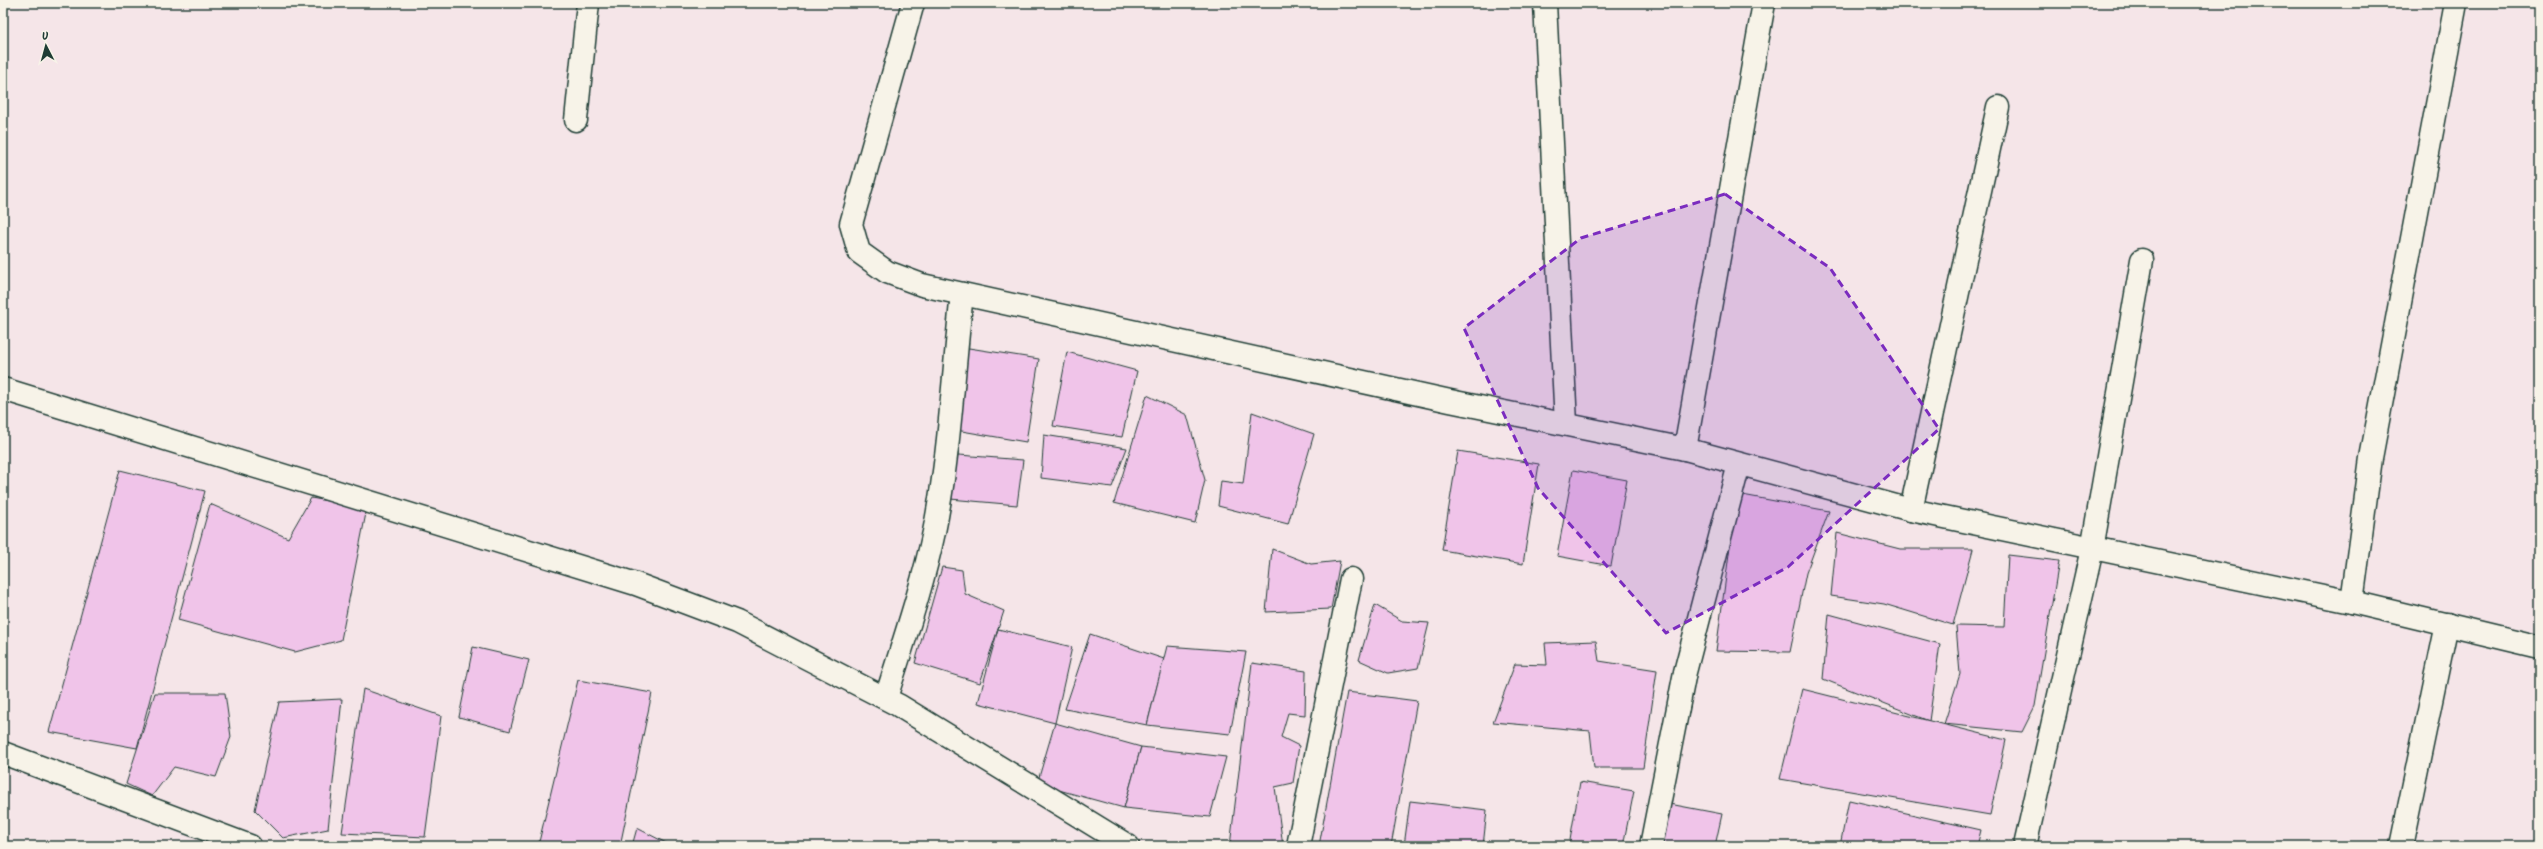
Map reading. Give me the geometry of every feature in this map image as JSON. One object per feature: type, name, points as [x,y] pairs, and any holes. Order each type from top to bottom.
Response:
[{"type":"street","points":[[576,120],[588,3]]},
{"type":"street","points":[[913,3],[851,224],[859,252],[887,272],[922,285],[962,294],[1450,401],[1685,449],[1911,510],[2092,549],[2352,602],[2540,647]]},
{"type":"street","points":[[1544,3],[1566,424]]},
{"type":"street","points":[[1685,449],[1764,3]]},
{"type":"street","points":[[2352,602],[2371,458],[2456,3]]},
{"type":"street","points":[[1911,510],[1998,107]]},
{"type":"street","points":[[2025,846],[2092,549],[2142,260]]},
{"type":"street","points":[[886,698],[913,612],[934,532],[950,429],[962,294]]},
{"type":"street","points":[[3,389],[636,584],[737,622],[886,698],[1128,846]]},
{"type":"street","points":[[1651,846],[1685,672],[1739,464]]},
{"type":"street","points":[[1298,846],[1351,579]]},
{"type":"street","points":[[2401,846],[2447,624]]},
{"type":"street","points":[[4,759],[250,846]]},
{"type":"highlighted area","points":[[1725,194],[1830,268],[1939,429],[1788,567],[1666,633],[1538,488],[1464,328],[1581,238]]},
{"type":"building","points":[[956,346],[1039,359],[1026,442],[950,429]]},
{"type":"building","points":[[1067,352],[1137,371],[1122,437],[1053,426]]},
{"type":"building","points":[[1147,395],[1187,415],[1205,480],[1195,523],[1114,503]]},
{"type":"building","points":[[1252,412],[1314,434],[1288,524],[1218,506],[1221,481],[1243,484]]},
{"type":"building","points":[[1044,435],[1127,448],[1112,487],[1041,478]]},
{"type":"building","points":[[1458,451],[1539,464],[1523,564],[1442,550]]},
{"type":"building","points":[[946,454],[1023,460],[1017,505],[939,498]]},
{"type":"building","points":[[120,470],[205,491],[137,748],[49,732]]},
{"type":"building","points":[[1573,470],[1627,480],[1611,566],[1557,556]]},
{"type":"building","points":[[1737,494],[1829,511],[1806,573],[1790,652],[1716,651]]},
{"type":"building","points":[[311,498],[367,508],[341,640],[295,652],[178,620],[210,504],[288,538]]},
{"type":"building","points":[[1837,533],[1900,549],[1973,549],[1953,625],[1884,604],[1831,596]]},
{"type":"building","points":[[1272,549],[1311,564],[1340,561],[1331,609],[1266,612]]},
{"type":"building","points":[[2008,555],[2059,561],[2035,706],[2022,732],[1944,724],[1960,674],[1956,626],[2004,627]]},
{"type":"building","points":[[942,567],[962,570],[965,594],[1004,611],[980,683],[915,663]]},
{"type":"building","points":[[1375,605],[1402,621],[1429,623],[1418,668],[1388,673],[1359,660]]},
{"type":"building","points":[[1829,614],[1940,644],[1929,721],[1823,679]]},
{"type":"building","points":[[998,629],[1072,647],[1055,723],[978,703]]},
{"type":"building","points":[[1090,634],[1164,659],[1147,725],[1065,709]]},
{"type":"building","points":[[1596,641],[1599,661],[1657,670],[1643,768],[1594,768],[1590,731],[1493,722],[1515,664],[1547,665],[1545,643]]},
{"type":"building","points":[[1167,646],[1246,652],[1230,734],[1147,725]]},
{"type":"building","points":[[473,647],[529,660],[510,731],[459,717]]},
{"type":"building","points":[[1252,663],[1306,671],[1305,715],[1288,713],[1281,737],[1299,746],[1293,783],[1275,787],[1283,846],[1230,846]]},
{"type":"building","points":[[578,680],[652,693],[620,846],[538,846]]},
{"type":"building","points":[[363,689],[441,716],[425,837],[342,833]]},
{"type":"building","points":[[1802,689],[2006,740],[1990,815],[1780,779]]},
{"type":"building","points":[[1347,692],[1417,701],[1391,846],[1319,846]]},
{"type":"building","points":[[155,693],[225,693],[231,737],[216,777],[174,767],[152,796],[126,784]]},
{"type":"building","points":[[342,699],[328,829],[283,838],[255,810],[279,702]]},
{"type":"building","points":[[1055,723],[1141,747],[1124,808],[1037,784]]},
{"type":"building","points":[[1141,747],[1226,757],[1210,817],[1124,808]]},
{"type":"building","points":[[1580,782],[1634,791],[1623,846],[1569,846]]},
{"type":"building","points":[[1849,800],[1981,830],[1977,846],[1840,846]]},
{"type":"building","points":[[1410,801],[1487,810],[1483,846],[1404,846]]},
{"type":"building","points":[[1664,803],[1722,814],[1715,846],[1655,846]]},
{"type":"building","points":[[637,828],[672,846],[632,846]]}]
